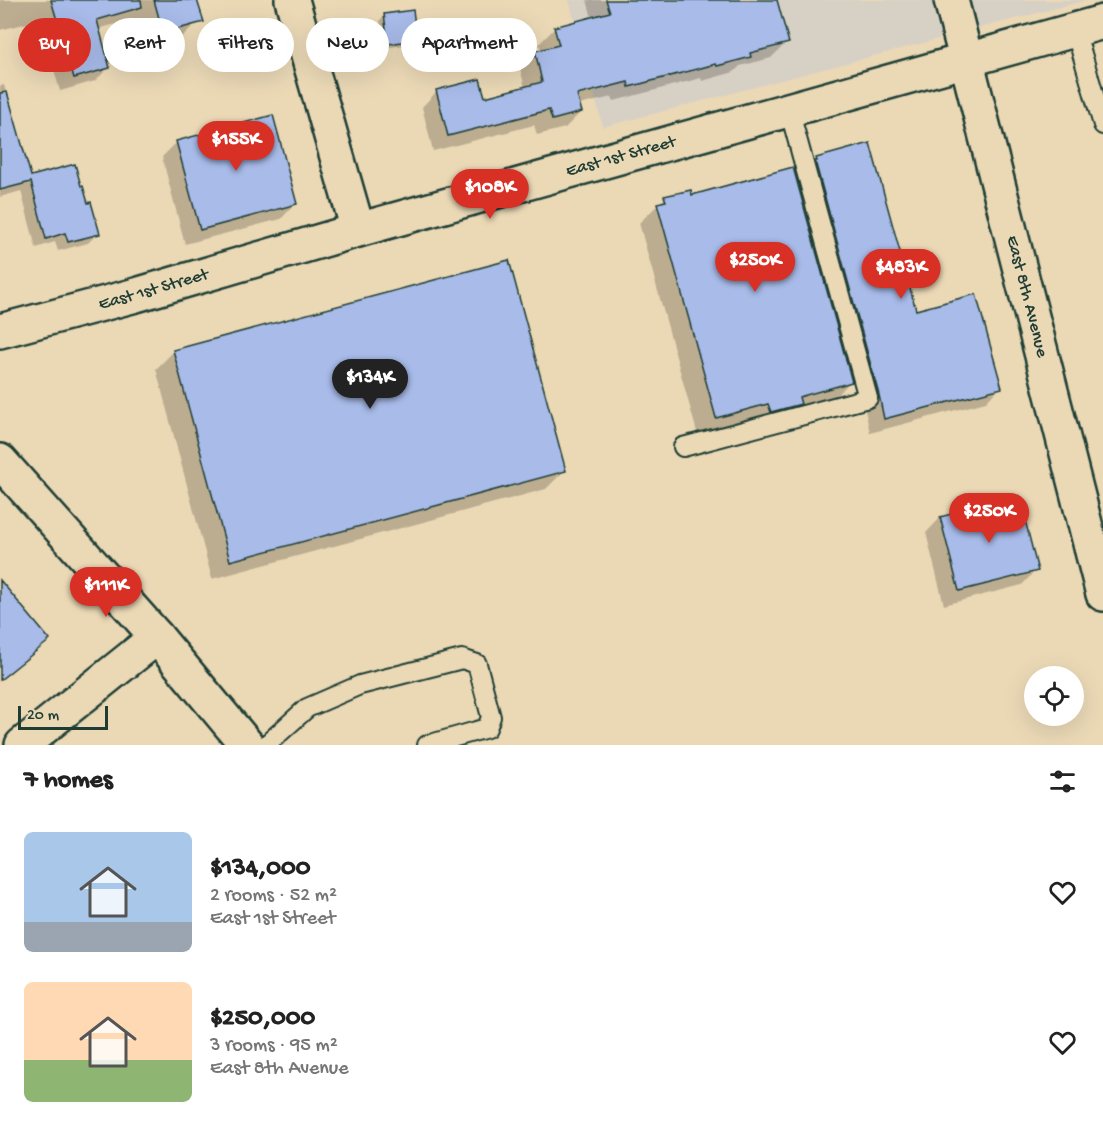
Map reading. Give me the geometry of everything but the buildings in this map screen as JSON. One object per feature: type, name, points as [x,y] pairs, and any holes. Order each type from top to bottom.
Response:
[{"type":"street","points":[[292,0],[358,230]]},
{"type":"street","name":"East 8th Avenue","points":[[951,0],[1103,594]]},
{"type":"street","name":"East 1st Street","points":[[0,331],[135,296],[358,230],[1089,26]]},
{"type":"street","points":[[0,462],[157,637],[247,745]]},
{"type":"street","points":[[22,745],[157,637]]},
{"type":"lane","points":[[1089,26],[1103,125]]},
{"type":"lane","points":[[683,447],[868,398],[789,110]]},
{"type":"lane","points":[[266,745],[307,708],[360,685],[462,659],[477,664],[491,717],[487,728],[427,745]]},
{"type":"shaded area","points":[[569,0],[1087,0],[603,127]]}]
